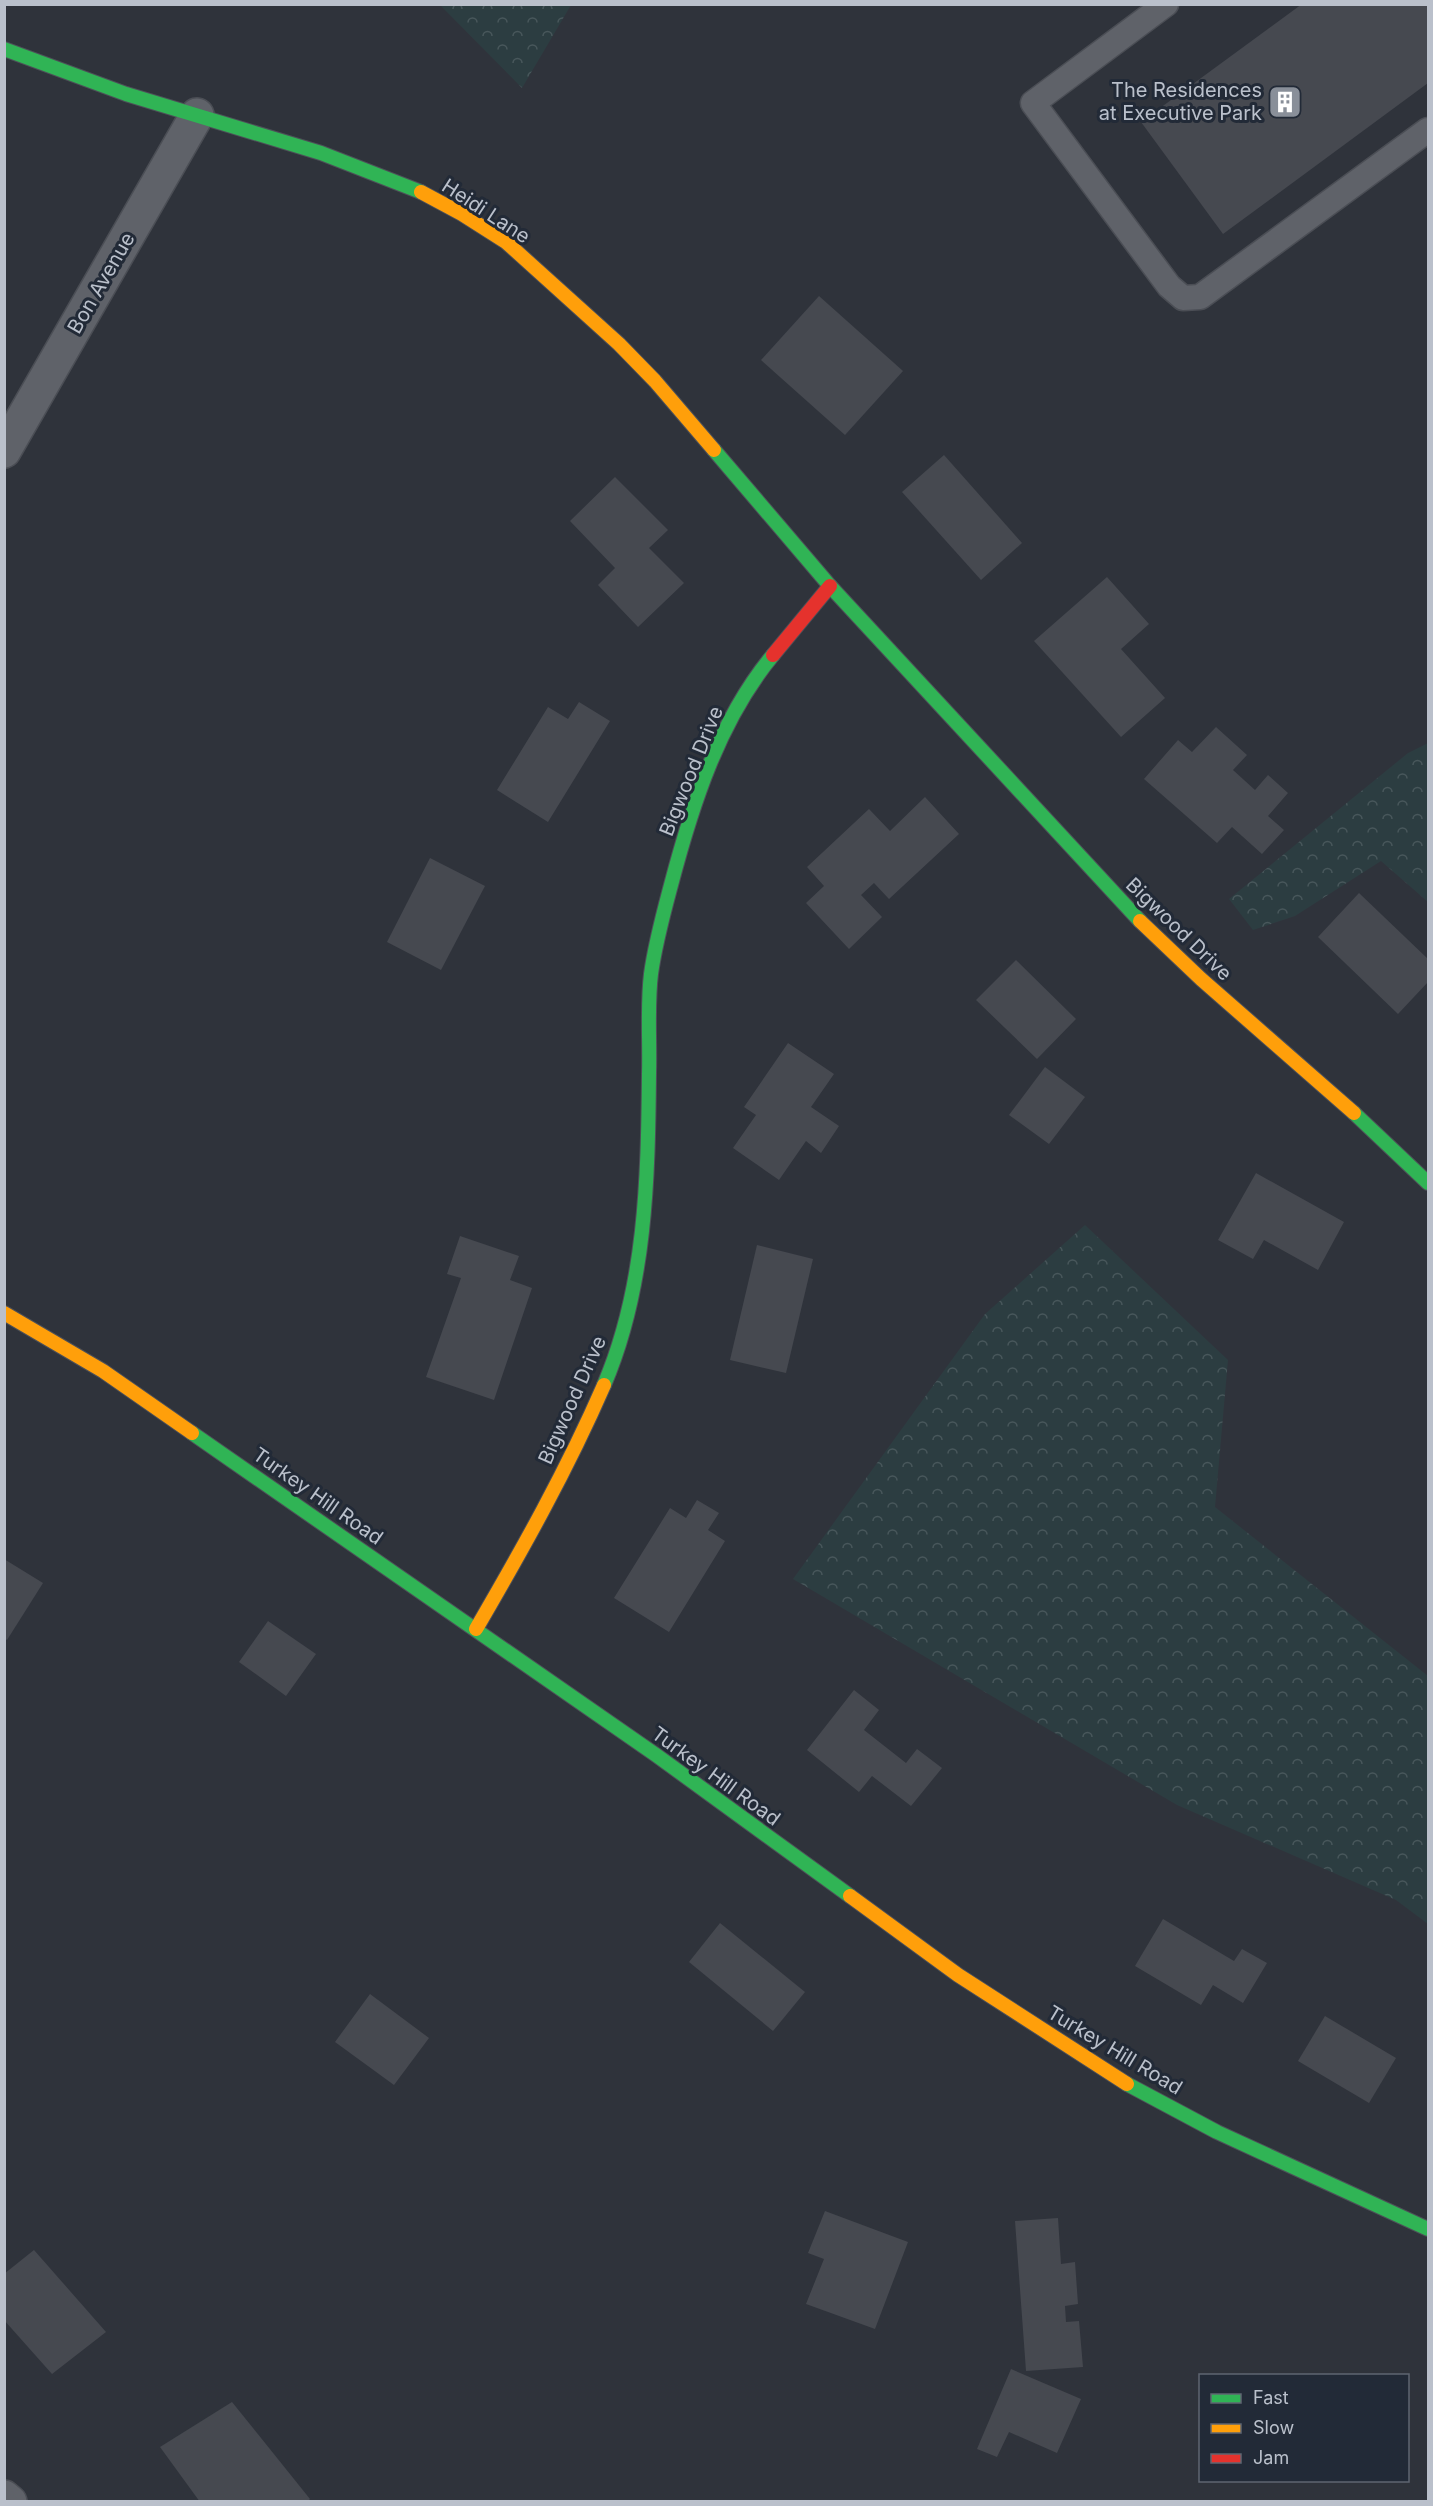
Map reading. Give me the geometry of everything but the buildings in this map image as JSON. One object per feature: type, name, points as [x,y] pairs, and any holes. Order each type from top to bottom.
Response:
[{"type":"street","name":"Heidi Lane","points":[[4,49],[126,94],[321,153],[416,190],[462,214],[506,242],[619,344],[655,381],[830,586]]},
{"type":"street","name":"Bon Avenue","points":[[4,451],[197,115]]},
{"type":"street","name":"Bigwood Drive","points":[[476,1629],[519,1556],[587,1424],[614,1361],[627,1317],[639,1262],[648,1170],[651,975],[659,931],[686,829],[726,727],[756,674],[830,586],[1126,908],[1201,979],[1355,1113],[1428,1183]]},
{"type":"street","name":"Turkey Hill Road","points":[[4,1313],[104,1371],[656,1755],[958,1975],[1129,2085],[1217,2132],[1428,2229]]},
{"type":"street","points":[[4,2497],[10,2502]]},
{"type":"lane","points":[[1166,4],[1033,103],[1169,286],[1183,298],[1200,297],[1428,130]]},
{"type":"green space","points":[[440,5],[571,5],[522,88]]},
{"type":"green space","points":[[1428,743],[1428,902],[1381,861],[1295,916],[1253,930],[1229,899],[1408,753]]},
{"type":"green space","points":[[1085,1225],[1228,1360],[1215,1507],[1428,1676],[1428,1924],[1396,1900],[1177,1805],[793,1579],[985,1314]]},
{"type":"traffic: fast","points":[[4,49],[126,94],[321,153],[421,192]]},
{"type":"traffic: fast","points":[[714,450],[830,586],[1140,921]]},
{"type":"traffic: fast","points":[[604,1385],[629,1310],[642,1232],[647,1153],[650,986],[660,930],[688,824],[710,764],[737,707],[773,655]]},
{"type":"traffic: fast","points":[[1354,1113],[1428,1183]]},
{"type":"traffic: fast","points":[[192,1433],[656,1755],[850,1896]]},
{"type":"traffic: fast","points":[[1127,2084],[1217,2132],[1428,2229]]},
{"type":"traffic: slow","points":[[421,192],[462,214],[506,242],[619,344],[655,381],[714,450]]},
{"type":"traffic: slow","points":[[1140,921],[1201,979],[1354,1113]]},
{"type":"traffic: slow","points":[[4,1313],[103,1371],[192,1433]]},
{"type":"traffic: slow","points":[[476,1629],[543,1509],[604,1385]]},
{"type":"traffic: slow","points":[[850,1896],[958,1975],[1127,2084]]},
{"type":"traffic: jam","points":[[773,655],[830,586]]},
{"type":"place","name":"The Residences at Executive Park","points":[[1285,102]]}]
